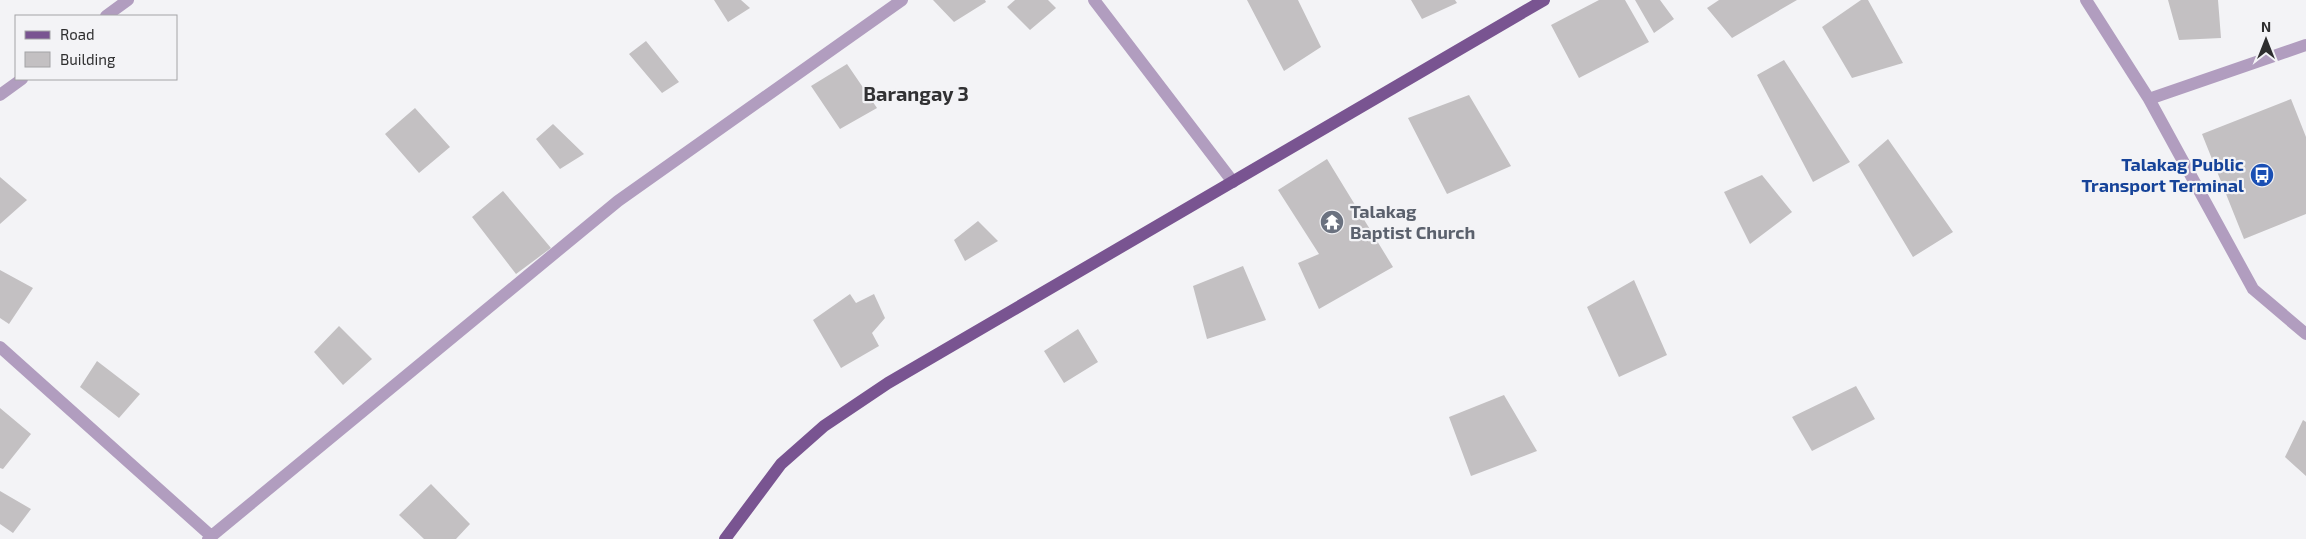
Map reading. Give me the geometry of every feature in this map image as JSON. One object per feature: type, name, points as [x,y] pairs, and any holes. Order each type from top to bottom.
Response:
[{"type":"main road","points":[[724,539],[780,464],[824,426],[888,383],[1544,0]]},
{"type":"street","points":[[107,15],[128,0]]},
{"type":"street","points":[[0,347],[209,537],[618,201],[902,0]]},
{"type":"street","points":[[1094,0],[1233,182]]},
{"type":"street","points":[[2086,0],[2148,98],[2253,289],[2306,334]]},
{"type":"street","points":[[2148,98],[2306,45]]},
{"type":"street","points":[[0,95],[21,80]]},
{"type":"building","points":[[714,0],[741,0],[750,8],[728,22]]},
{"type":"building","points":[[933,0],[985,0],[986,2],[954,22]]},
{"type":"building","points":[[1015,0],[1048,0],[1056,8],[1030,30],[1007,7]]},
{"type":"building","points":[[1247,0],[1298,0],[1321,47],[1284,71]]},
{"type":"building","points":[[1411,0],[1455,0],[1457,3],[1422,19]]},
{"type":"building","points":[[1599,0],[1625,0],[1649,42],[1579,78],[1551,25]]},
{"type":"building","points":[[1635,0],[1660,0],[1674,19],[1654,33]]},
{"type":"building","points":[[1719,0],[1797,0],[1732,38],[1707,8]]},
{"type":"building","points":[[1861,0],[1868,0],[1903,63],[1852,78],[1822,27]]},
{"type":"building","points":[[2168,0],[2218,0],[2221,38],[2179,40]]},
{"type":"building","points":[[646,41],[679,82],[662,93],[629,54]]},
{"type":"building","points":[[1784,60],[1850,162],[1813,182],[1757,75]]},
{"type":"building","points":[[847,64],[877,108],[840,129],[811,86]]},
{"type":"building","points":[[1469,95],[1511,166],[1447,194],[1408,118]]},
{"type":"building","name":"Talakag Public Transport Terminal","points":[[2291,99],[2306,137],[2306,214],[2244,239],[2202,134]]},
{"type":"building","points":[[415,108],[450,147],[419,173],[385,134]]},
{"type":"building","points":[[553,124],[584,154],[560,169],[536,139]]},
{"type":"building","points":[[1888,139],[1953,232],[1913,257],[1858,165]]},
{"type":"building","name":"Talakag Baptist Church","points":[[1327,159],[1393,267],[1319,309],[1298,263],[1319,254],[1278,190]]},
{"type":"building","points":[[1762,175],[1792,212],[1750,244],[1724,192]]},
{"type":"building","points":[[0,177],[27,200],[0,224]]},
{"type":"building","points":[[503,191],[551,248],[516,274],[472,217]]},
{"type":"building","points":[[978,221],[998,241],[965,261],[954,240]]},
{"type":"building","points":[[1243,266],[1266,320],[1207,339],[1193,286]]},
{"type":"building","points":[[0,270],[33,288],[9,324],[0,318]]},
{"type":"building","points":[[1634,280],[1667,355],[1619,377],[1587,307]]},
{"type":"building","points":[[850,294],[856,303],[874,294],[885,318],[872,333],[879,346],[841,368],[813,320]]},
{"type":"building","points":[[339,326],[372,359],[343,385],[314,352]]},
{"type":"building","points":[[1078,329],[1098,362],[1064,383],[1044,351]]},
{"type":"building","points":[[97,361],[140,394],[119,418],[80,387]]},
{"type":"building","points":[[1856,386],[1875,419],[1812,451],[1792,417]]},
{"type":"building","points":[[1504,395],[1537,451],[1471,476],[1449,417]]},
{"type":"building","points":[[0,408],[31,434],[3,469],[0,468]]},
{"type":"building","points":[[2303,420],[2306,422],[2306,476],[2285,457]]},
{"type":"building","points":[[431,484],[470,524],[456,539],[424,539],[399,515]]},
{"type":"building","points":[[0,491],[31,509],[13,533],[0,524]]},
{"type":"place","name":"Talakag Public Transport Terminal","points":[[2262,175]]},
{"type":"place","name":"Talakag Baptist Church","points":[[1332,222]]},
{"type":"district","name":"Barangay 3","points":[[916,94]]}]
